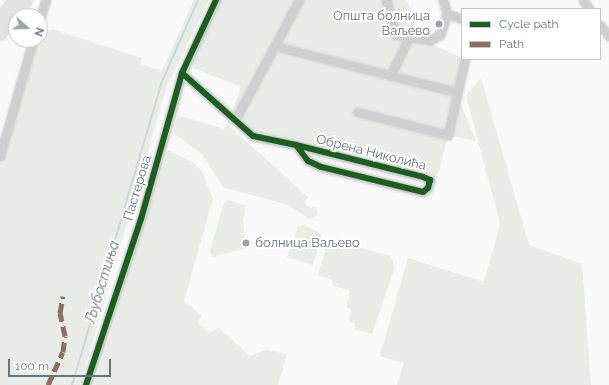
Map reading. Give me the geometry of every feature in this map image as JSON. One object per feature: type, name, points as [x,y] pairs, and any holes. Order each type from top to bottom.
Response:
[{"type":"main road","points":[[0,20],[15,0]]},
{"type":"main road","points":[[0,34],[26,0]]},
{"type":"street","name":"Пастерова","points":[[86,385],[141,219],[182,73],[216,0]]},
{"type":"street","points":[[236,120],[299,0]]},
{"type":"street","points":[[386,0],[396,35],[430,40],[440,35],[447,14],[443,0]]},
{"type":"street","points":[[447,14],[461,19]]},
{"type":"street","points":[[390,76],[410,37]]},
{"type":"street","points":[[275,46],[456,92]]},
{"type":"street","points":[[0,156],[31,48]]},
{"type":"street","points":[[357,112],[448,135],[456,92],[465,60]]},
{"type":"street","name":"Обрена Николића","points":[[182,73],[253,136],[296,145],[428,179],[428,188],[423,192],[321,167],[308,161],[296,145]]},
{"type":"shaded area","points":[[194,0],[209,0],[167,86],[80,385],[0,385],[0,156],[32,48],[48,48],[48,31],[52,29],[142,58],[141,64],[162,71]]},
{"type":"shaded area","points":[[216,0],[407,0],[420,39],[460,57],[456,92],[476,141],[448,135],[440,169],[433,179],[253,136],[233,110],[241,87],[186,65]]},
{"type":"shaded area","points":[[481,78],[529,245],[582,264],[591,385],[397,385],[404,363],[380,356],[408,258],[484,282],[500,224],[466,95]]},
{"type":"shaded area","points":[[178,115],[224,129],[227,124],[308,197],[304,203],[310,208],[315,207],[318,215],[310,219],[288,205],[223,187],[202,154],[173,133]]},
{"type":"shaded area","points":[[168,150],[194,163],[202,171],[213,199],[184,301],[201,315],[199,324],[210,333],[219,328],[250,356],[266,350],[287,354],[278,385],[94,385]]},
{"type":"shaded area","points":[[229,200],[246,206],[243,220],[246,248],[213,257],[210,251],[224,203]]},
{"type":"shaded area","points":[[303,225],[319,232],[321,236],[313,265],[287,257],[298,227]]},
{"type":"shaded area","points":[[329,239],[390,256],[393,261],[394,269],[372,334],[354,329],[355,323],[349,322],[351,309],[346,307],[350,291],[332,285],[333,280],[318,275]]},
{"type":"waterway","name":"Љубостиња","points":[[72,385],[161,84],[198,0]]},
{"type":"marked path","points":[[48,385],[63,352],[65,336],[60,313],[63,296]]},
{"type":"cycle path","points":[[86,385],[141,219],[182,73],[216,0]]},
{"type":"cycle path","points":[[182,73],[253,136],[296,145],[423,177],[430,180],[428,188],[423,192],[321,167],[308,161],[296,145]]},
{"type":"place","name":"Општа болница Ваљево","points":[[439,24]]},
{"type":"place","name":"болница Ваљево","points":[[246,243]]}]
